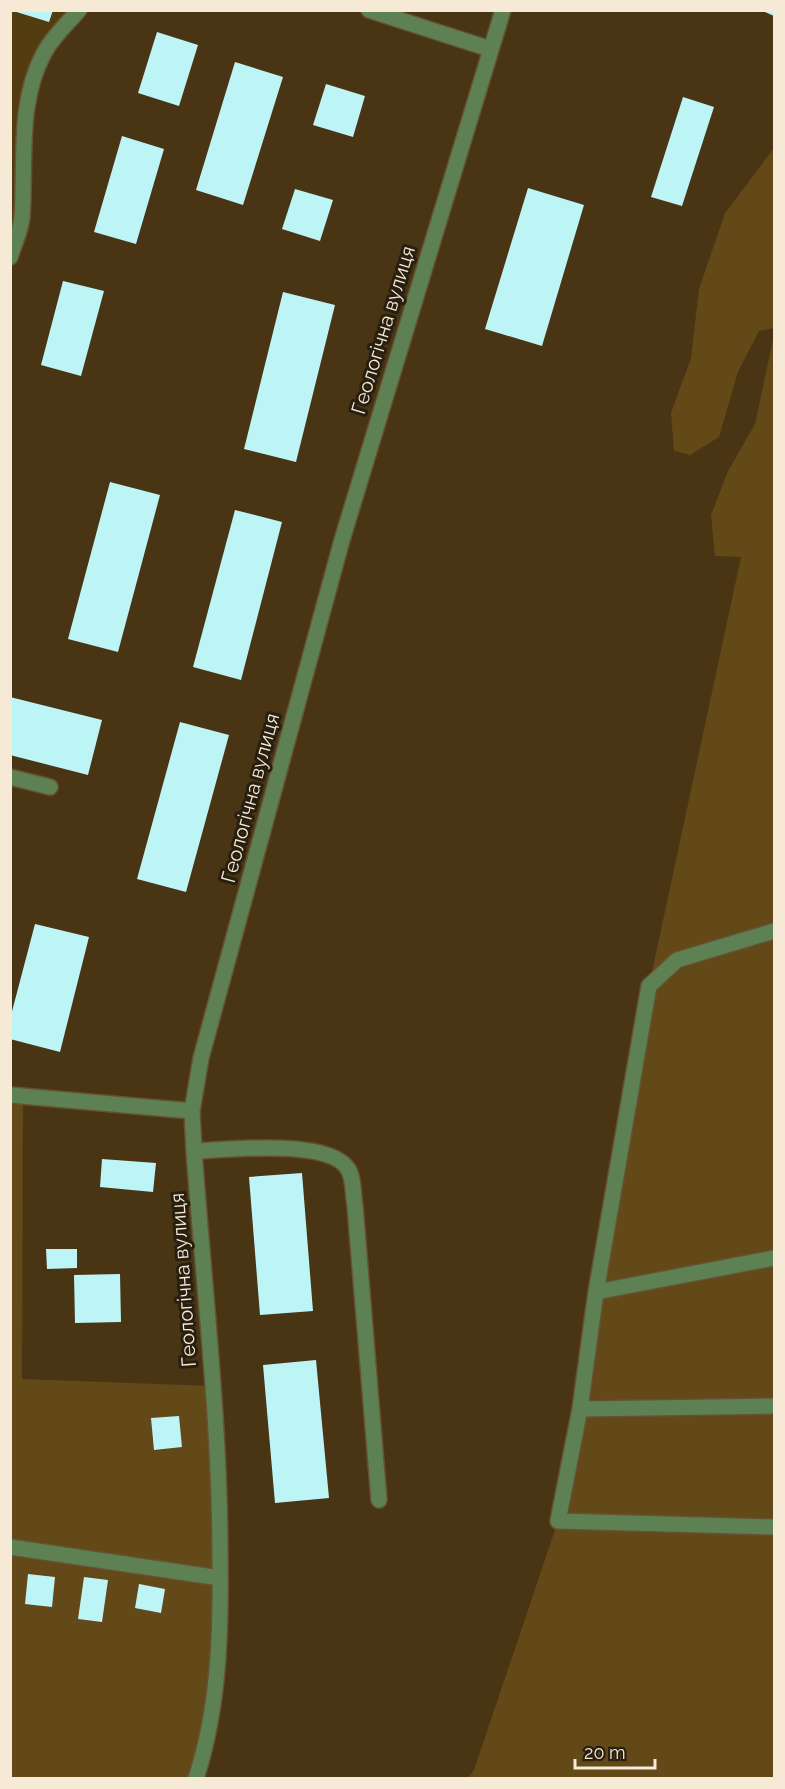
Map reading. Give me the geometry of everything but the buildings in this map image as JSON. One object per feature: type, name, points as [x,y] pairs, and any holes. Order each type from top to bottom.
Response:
[{"type":"street","points":[[10,257],[22,220],[22,135],[35,75],[43,54],[53,39],[79,10]]},
{"type":"street","points":[[369,10],[490,48]]},
{"type":"street","name":"Геологічна вулиця","points":[[196,1779],[203,1757],[218,1668],[220,1578],[220,1484],[192,1111],[201,1058],[342,540],[503,10]]},
{"type":"street","points":[[10,777],[50,787]]},
{"type":"street","points":[[774,931],[677,960],[650,986],[596,1293],[580,1409],[558,1521],[774,1527]]},
{"type":"street","points":[[10,1095],[192,1111]]},
{"type":"street","points":[[194,1151],[299,1149],[336,1158],[349,1170],[355,1206],[379,1500]]},
{"type":"street","points":[[596,1293],[774,1257]]},
{"type":"street","points":[[580,1409],[774,1406]]},
{"type":"street","points":[[10,1547],[220,1578]]},
{"type":"shaded area","points":[[11,11],[79,11],[43,54],[23,166],[11,257]]},
{"type":"shaded area","points":[[774,148],[774,328],[759,331],[738,372],[719,437],[690,455],[674,451],[671,413],[691,358],[699,289],[725,213]]},
{"type":"shaded area","points":[[774,335],[774,1778],[468,1778],[474,1770],[558,1521],[649,986],[741,557],[715,556],[711,515],[728,471],[755,424]]},
{"type":"shaded area","points":[[10,1095],[23,1096],[22,1379],[212,1386],[218,1668],[196,1778],[11,1778]]}]
